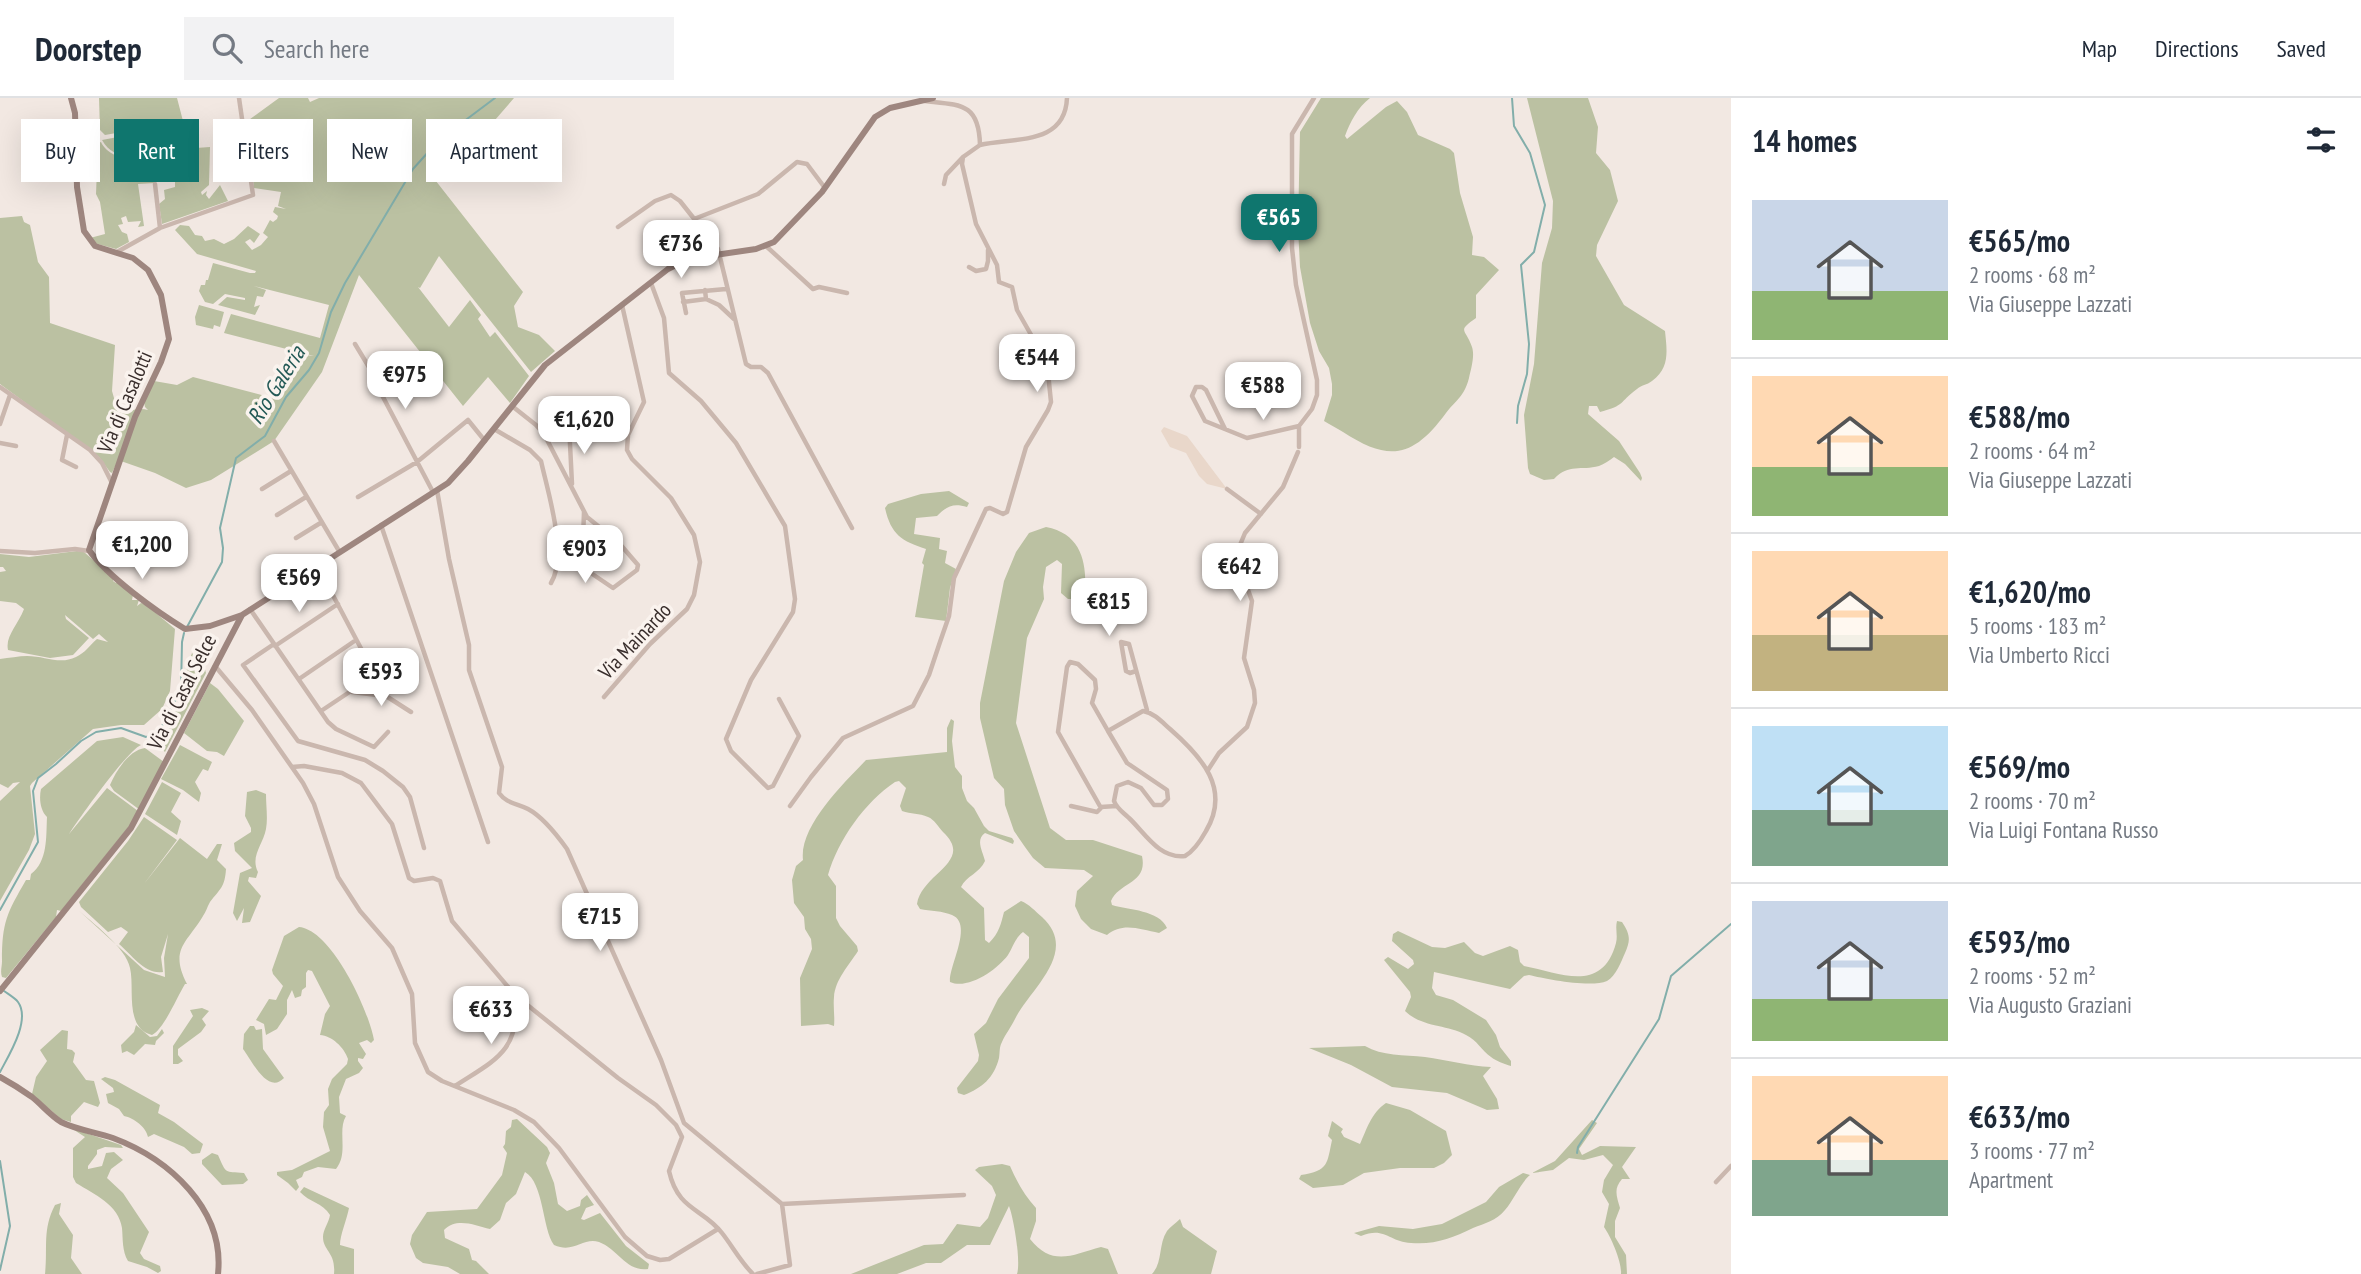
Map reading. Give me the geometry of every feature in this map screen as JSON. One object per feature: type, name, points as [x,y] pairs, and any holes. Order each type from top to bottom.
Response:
[{"type":"main road","name":"Via di Casalotti","points":[[71,98],[75,113],[75,160],[83,228],[93,245],[139,261],[152,275],[161,296],[169,340],[135,417],[111,481],[90,541],[90,551]]},
{"type":"main road","points":[[766,246],[779,238],[825,188],[875,117],[890,108],[933,98]]},
{"type":"main road","name":"Via di Casal Selce","points":[[0,991],[131,828],[214,666],[242,615],[249,608],[435,491],[456,475],[550,360],[650,282],[682,261],[766,246]]},
{"type":"main road","points":[[90,551],[135,593],[186,629],[195,629],[242,615]]},
{"type":"main road","points":[[1,1077],[29,1095],[61,1122],[128,1144],[157,1160],[178,1177],[197,1199],[210,1225],[218,1255],[218,1274]]},
{"type":"street","points":[[117,252],[160,228],[253,195],[239,98]]},
{"type":"street","points":[[944,184],[946,175],[963,156],[980,145],[1044,134],[1062,120],[1067,98]]},
{"type":"street","points":[[1208,770],[1219,753],[1247,727],[1254,709],[1254,690],[1244,658],[1252,601],[1238,554],[1243,537],[1283,487],[1298,449],[1299,426],[1314,407],[1318,385],[1293,267],[1291,142],[1294,127],[1314,98]]},
{"type":"street","points":[[920,101],[958,105],[970,111],[979,125],[980,145]]},
{"type":"street","points":[[790,806],[843,738],[913,706],[929,675],[948,618],[955,576],[987,508],[1003,514],[1007,512],[1026,447],[1050,406],[1047,363],[1017,310],[1012,287],[999,282],[997,265],[976,223],[962,166],[963,156]]},
{"type":"street","points":[[694,219],[755,195],[798,162],[807,164],[825,188]]},
{"type":"street","points":[[155,184],[160,228]]},
{"type":"street","points":[[618,227],[668,195],[679,200],[717,247],[746,364],[750,367],[762,367],[768,373],[852,528]]},
{"type":"street","points":[[969,267],[975,271],[986,269],[988,245]]},
{"type":"street","points":[[766,246],[813,289],[819,287],[847,293]]},
{"type":"street","points":[[650,282],[664,318],[669,373],[703,402],[736,443],[786,530],[795,599],[793,612],[751,680],[730,725],[726,741],[731,751],[768,788],[774,785],[799,736],[779,699]]},
{"type":"street","points":[[686,313],[682,293],[726,289]]},
{"type":"street","points":[[705,290],[706,299]]},
{"type":"street","points":[[683,302],[706,299],[719,305],[734,320]]},
{"type":"street","name":"Via Mainardo","points":[[604,697],[650,644],[687,608],[694,595],[700,562],[696,538],[671,498],[632,459],[627,450],[628,435],[644,402],[622,304]]},
{"type":"street","points":[[355,344],[435,491],[470,647],[470,670],[502,768],[499,793],[506,801],[531,811],[557,836],[568,851],[662,1062],[684,1123],[782,1204],[964,1195]]},
{"type":"street","points":[[0,387],[98,458],[111,481]]},
{"type":"street","points":[[1225,429],[1206,390],[1196,387],[1192,397],[1203,419],[1242,437],[1251,438],[1299,426]]},
{"type":"street","points":[[0,424],[10,394]]},
{"type":"street","points":[[511,405],[543,432],[590,521],[621,545],[638,565],[637,570],[614,588],[582,567],[584,513]]},
{"type":"street","points":[[358,497],[417,462],[468,420],[485,440]]},
{"type":"street","points":[[569,424],[572,489]]},
{"type":"street","points":[[494,429],[540,459],[559,551],[558,570],[551,583]]},
{"type":"street","points":[[67,435],[62,460],[76,467]]},
{"type":"street","points":[[274,441],[339,551]]},
{"type":"street","points":[[0,443],[16,446]]},
{"type":"street","points":[[262,489],[291,471]]},
{"type":"street","points":[[1227,489],[1261,514]]},
{"type":"street","points":[[277,515],[306,496]]},
{"type":"street","points":[[296,538],[322,522]]},
{"type":"street","points":[[381,524],[488,842]]},
{"type":"street","points":[[0,551],[39,554],[75,548],[90,551]]},
{"type":"street","points":[[317,565],[375,675],[321,711]]},
{"type":"street","points":[[338,604],[243,665],[300,742],[365,760],[403,787],[410,798],[424,848]]},
{"type":"street","points":[[249,608],[335,728],[374,747],[388,732]]},
{"type":"street","points":[[299,679],[356,640]]},
{"type":"street","points":[[1101,807],[1115,806],[1132,820],[1152,844],[1175,856],[1186,855],[1201,840],[1215,814],[1214,787],[1208,770],[1184,742],[1147,711],[1129,644],[1121,642],[1126,671],[1136,671]]},
{"type":"street","points":[[1101,807],[1058,731],[1070,662],[1077,663],[1095,680],[1092,703],[1127,763],[1166,789],[1168,794],[1165,804],[1155,806],[1139,786],[1125,782],[1115,790],[1115,806]]},
{"type":"street","points":[[214,666],[252,710],[292,767],[314,804],[338,877],[360,911],[391,946],[409,985],[413,1001],[414,1041],[425,1067],[435,1077],[519,1112],[540,1128],[559,1148],[618,1230],[647,1256],[658,1260],[669,1259],[718,1229]]},
{"type":"street","points":[[351,692],[386,696],[411,712]]},
{"type":"street","points":[[1108,731],[1147,711]]},
{"type":"street","points":[[292,767],[304,766],[342,773],[361,783],[392,824],[409,878],[414,881],[435,878],[440,881],[452,921],[515,995],[656,1105],[677,1126],[682,1137],[670,1165],[671,1177],[687,1205],[718,1229],[735,1255],[755,1274],[790,1265],[782,1204]]},
{"type":"street","points":[[1071,806],[1096,812],[1100,811],[1101,807]]},
{"type":"street","points":[[455,1086],[496,1058],[509,1044],[514,1030],[515,995]]},
{"type":"street","points":[[677,1126],[684,1123]]},
{"type":"street","points":[[1716,1182],[1731,1166]]},
{"type":"green space","points":[[99,98],[177,98],[182,119],[114,119],[114,133],[105,135],[100,130]]},
{"type":"green space","points":[[279,98],[308,98],[310,102],[319,98],[514,98],[496,119],[426,119],[426,182],[437,182],[523,292],[514,306],[518,327],[539,335],[555,351],[531,372],[439,256],[420,288],[418,287],[449,327],[470,300],[481,315],[478,319],[490,337],[495,332],[529,376],[510,403],[488,377],[463,406],[359,275],[322,372],[274,441],[211,480],[186,488],[118,460],[112,473],[110,472],[99,457],[0,384],[0,218],[22,216],[24,222],[30,225],[38,262],[49,277],[50,323],[115,345],[112,391],[118,412],[148,410],[144,402],[154,381],[177,385],[193,377],[277,399],[281,396],[296,354],[314,356],[224,333],[231,314],[320,338],[329,305],[254,286],[266,290],[263,297],[257,296],[254,307],[260,305],[255,315],[218,305],[227,297],[245,298],[225,294],[213,304],[205,302],[199,291],[201,285],[205,285],[208,280],[213,263],[250,273],[256,271],[197,254],[175,230],[180,225],[189,226],[195,235],[202,236],[205,241],[214,239],[224,244],[248,226],[260,234],[254,243],[250,239],[245,242],[252,250],[268,237],[263,233],[270,220],[273,222],[277,219],[278,216],[273,212],[275,207],[286,209],[278,206],[281,192],[254,188],[253,182],[313,182],[313,119],[250,119]]},
{"type":"green space","points":[[1321,98],[1370,98],[1352,120],[1345,136],[1347,139],[1397,101],[1407,112],[1418,135],[1450,149],[1454,153],[1460,193],[1473,237],[1472,255],[1484,257],[1499,270],[1476,295],[1476,318],[1464,328],[1473,354],[1465,390],[1434,428],[1411,447],[1399,451],[1387,451],[1359,442],[1324,421],[1332,395],[1332,384],[1329,368],[1319,351],[1310,323],[1300,267],[1298,227],[1300,132]]},
{"type":"green space","points":[[1527,98],[1588,98],[1598,127],[1596,153],[1610,170],[1618,201],[1597,245],[1596,256],[1624,305],[1665,331],[1666,359],[1658,376],[1614,407],[1600,412],[1597,406],[1589,406],[1588,414],[1619,441],[1640,473],[1641,481],[1614,457],[1599,466],[1565,471],[1554,479],[1544,480],[1530,474],[1528,468],[1524,415],[1534,364],[1542,263],[1552,228],[1553,201]]},
{"type":"green space","points":[[114,138],[114,152],[106,146],[102,140]]},
{"type":"green space","points":[[100,142],[114,154],[114,182],[156,182],[138,184],[144,226],[138,227],[141,221],[128,222],[126,216],[121,218],[123,224],[118,225],[122,232],[127,234],[129,242],[116,249],[94,243],[90,238],[105,234],[100,202],[96,194],[96,182],[100,182]]},
{"type":"green space","points":[[210,147],[209,185],[201,192],[202,195],[207,191],[209,199],[220,185],[228,201],[162,224],[159,204],[165,199],[164,190],[175,187],[175,182],[199,182],[199,148]]},
{"type":"green space","points":[[199,305],[224,312],[220,327],[214,325],[213,329],[196,325],[195,317]]},
{"type":"green space","points":[[949,491],[969,503],[967,507],[954,505],[937,516],[916,518],[914,534],[940,538],[939,549],[947,551],[945,563],[956,569],[950,588],[946,621],[915,617],[926,549],[910,543],[894,531],[885,508],[888,504],[921,494]]},
{"type":"green space","points":[[1046,527],[1068,536],[1075,543],[1085,571],[1085,594],[1077,599],[1068,599],[1061,593],[1062,564],[1057,560],[1046,567],[1044,599],[1027,638],[1016,723],[1050,828],[1066,840],[1093,840],[1142,856],[1143,865],[1137,878],[1120,890],[1111,901],[1112,905],[1151,914],[1163,922],[1167,928],[1159,933],[1125,928],[1107,935],[1091,929],[1081,919],[1075,906],[1077,891],[1093,876],[1084,870],[1045,868],[1033,858],[1014,831],[1005,805],[1004,789],[994,778],[980,718],[980,703],[1004,581],[1016,552],[1029,533]]},
{"type":"green space","points":[[84,552],[114,578],[113,581],[133,595],[132,600],[139,600],[137,606],[145,604],[175,629],[170,691],[162,709],[144,725],[93,729],[32,783],[30,786],[35,834],[0,901],[0,801],[20,782],[13,783],[8,788],[0,784],[0,659],[27,656],[64,660],[79,655],[97,639],[108,642],[99,634],[93,639],[65,615],[66,619],[89,638],[73,655],[50,658],[8,650],[10,635],[24,609],[16,603],[0,601],[0,572],[6,571],[0,567],[0,554],[29,557]]},
{"type":"green space","points":[[192,653],[204,666],[206,673],[165,752],[158,745],[186,691],[187,666]]},
{"type":"green space","points":[[210,683],[244,721],[224,756],[207,751],[184,733]]},
{"type":"green space","points":[[951,719],[954,721],[952,741],[955,767],[962,776],[962,788],[967,801],[989,831],[1014,841],[1013,844],[985,833],[980,843],[985,861],[961,887],[984,908],[985,940],[989,943],[995,936],[1004,912],[1021,901],[1042,917],[1052,930],[1056,943],[1048,970],[1003,1039],[994,1071],[982,1085],[964,1095],[958,1093],[957,1088],[978,1061],[979,1055],[974,1034],[986,1023],[998,999],[1029,958],[1029,937],[1023,932],[1003,961],[982,977],[965,983],[950,982],[961,927],[952,915],[920,909],[917,904],[921,893],[950,860],[953,852],[951,842],[930,818],[902,811],[900,806],[906,788],[899,781],[895,782],[873,800],[854,823],[838,849],[828,875],[836,886],[836,918],[858,951],[835,991],[834,1026],[801,1026],[800,978],[812,949],[804,917],[794,903],[792,880],[796,866],[803,860],[808,833],[815,819],[866,760],[947,752],[947,728]]},
{"type":"green space","points":[[123,737],[141,745],[115,771],[69,834],[107,788],[138,811],[130,825],[61,911],[57,910],[56,917],[6,978],[2,977],[3,937],[7,918],[26,880],[30,880],[31,874],[41,862],[45,848],[47,817],[41,804],[41,789],[97,741]]},
{"type":"green space","points":[[180,745],[212,762],[208,771],[203,769],[195,782],[201,793],[199,802],[161,779]]},
{"type":"green space","points":[[145,748],[164,762],[140,810],[110,785],[128,757]]},
{"type":"green space","points":[[162,782],[181,793],[171,812],[181,821],[177,835],[145,814]]},
{"type":"green space","points":[[256,790],[266,794],[267,825],[256,856],[256,878],[249,877],[248,881],[261,896],[250,922],[242,923],[244,908],[237,921],[233,913],[240,873],[252,868],[235,851],[234,843],[251,832],[245,816],[247,792]]},
{"type":"green space","points":[[144,817],[177,840],[144,884],[180,838],[207,859],[217,844],[222,844],[217,860],[226,869],[223,884],[186,940],[180,954],[182,972],[187,984],[157,1032],[152,1035],[137,1024],[132,1006],[130,968],[116,944],[144,970],[165,977],[164,958],[168,934],[161,957],[163,972],[150,970],[119,944],[128,932],[121,927],[108,932],[79,902]]},
{"type":"green space","points":[[1617,921],[1622,922],[1627,930],[1628,944],[1613,976],[1600,983],[1557,981],[1529,975],[1524,976],[1510,989],[1434,972],[1432,988],[1436,995],[1453,1000],[1486,1020],[1500,1047],[1511,1061],[1511,1066],[1493,1058],[1466,1035],[1419,1020],[1405,1011],[1411,997],[1410,992],[1384,960],[1388,957],[1408,969],[1414,964],[1392,941],[1393,934],[1398,931],[1432,947],[1445,948],[1464,942],[1475,953],[1483,956],[1510,946],[1518,950],[1520,962],[1524,966],[1566,975],[1590,975],[1601,969],[1610,959],[1616,943]]},
{"type":"green space","points":[[299,927],[324,942],[336,956],[357,992],[374,1040],[371,1043],[367,1040],[359,1043],[366,1054],[363,1059],[358,1058],[363,1068],[346,1079],[339,1097],[340,1113],[346,1116],[342,1128],[343,1149],[340,1163],[336,1169],[318,1167],[304,1172],[302,1177],[296,1180],[299,1187],[296,1191],[277,1175],[277,1172],[292,1170],[330,1151],[323,1127],[324,1112],[329,1105],[328,1089],[332,1079],[347,1064],[348,1059],[337,1043],[320,1035],[325,1014],[330,1006],[312,971],[308,970],[306,973],[306,987],[301,996],[295,998],[292,990],[287,1000],[287,1014],[277,1029],[266,1035],[264,1024],[256,1020],[269,999],[276,1000],[283,986],[272,970],[284,936]]},
{"type":"green space","points":[[202,1008],[209,1011],[202,1019],[206,1025],[178,1049],[178,1055],[183,1061],[173,1064],[173,1046],[193,1016],[190,1010]]},
{"type":"green space","points":[[136,1025],[150,1037],[157,1036],[162,1029],[164,1033],[155,1045],[145,1044],[134,1055],[127,1051],[122,1053],[121,1045],[134,1032]]},
{"type":"green space","points":[[250,1026],[254,1026],[256,1030],[262,1029],[263,1049],[284,1078],[278,1082],[266,1079],[243,1049],[244,1034]]},
{"type":"green space","points":[[62,1030],[68,1031],[67,1049],[75,1053],[73,1062],[86,1080],[94,1081],[100,1103],[98,1107],[84,1102],[71,1116],[71,1122],[61,1119],[32,1094],[36,1077],[47,1061],[40,1050]]},
{"type":"green space","points":[[1365,1046],[1386,1053],[1491,1067],[1483,1076],[1497,1099],[1499,1109],[1487,1110],[1447,1093],[1392,1087],[1351,1065],[1309,1048]]},
{"type":"green space","points":[[105,1077],[160,1105],[158,1113],[203,1144],[200,1153],[192,1154],[184,1147],[154,1134],[148,1137],[139,1124],[108,1103],[106,1094],[114,1092],[113,1088],[101,1079]]},
{"type":"green space","points":[[1386,1103],[1410,1110],[1446,1131],[1452,1155],[1434,1168],[1400,1168],[1364,1173],[1343,1185],[1313,1188],[1299,1179],[1301,1175],[1317,1171],[1325,1165],[1332,1140],[1328,1136],[1332,1121],[1343,1129],[1341,1132],[1344,1137],[1360,1144],[1373,1116]]},
{"type":"green space","points":[[517,1119],[550,1153],[546,1163],[558,1204],[567,1211],[580,1206],[581,1200],[587,1195],[594,1205],[586,1208],[581,1219],[600,1213],[626,1246],[649,1264],[648,1269],[628,1264],[599,1242],[567,1248],[554,1245],[536,1186],[525,1172],[516,1194],[506,1203],[500,1220],[490,1229],[460,1223],[444,1230],[445,1238],[469,1249],[472,1260],[489,1274],[460,1274],[448,1267],[423,1263],[416,1258],[410,1244],[412,1235],[427,1212],[477,1209],[502,1175],[507,1153],[503,1147],[506,1131],[511,1127],[512,1120]]},
{"type":"green space","points":[[1592,1120],[1597,1123],[1579,1149],[1582,1155],[1600,1146],[1636,1147],[1622,1167],[1630,1179],[1622,1179],[1617,1190],[1620,1208],[1615,1221],[1615,1237],[1626,1255],[1627,1274],[1621,1274],[1616,1250],[1604,1227],[1609,1204],[1602,1192],[1604,1180],[1613,1165],[1603,1155],[1584,1160],[1569,1158],[1553,1170],[1532,1173],[1555,1161]]},
{"type":"green space","points":[[71,1128],[123,1148],[105,1147],[97,1150],[88,1169],[102,1166],[106,1153],[114,1152],[123,1160],[111,1169],[107,1178],[123,1193],[149,1232],[140,1253],[144,1259],[160,1266],[161,1271],[158,1273],[128,1261],[120,1220],[116,1213],[105,1201],[76,1183],[73,1177],[73,1148],[85,1137]]},
{"type":"green space","points":[[212,1153],[218,1155],[227,1171],[244,1173],[248,1180],[243,1184],[222,1185],[202,1164],[202,1160]]},
{"type":"green space","points":[[1002,1164],[1010,1166],[1021,1189],[1036,1208],[1036,1221],[1030,1239],[1038,1248],[1054,1256],[1072,1255],[1101,1247],[1108,1249],[1118,1274],[1017,1274],[1016,1240],[1009,1206],[990,1245],[967,1245],[941,1263],[926,1263],[897,1274],[851,1274],[924,1245],[943,1244],[957,1224],[980,1227],[988,1218],[996,1195],[992,1186],[975,1170]]},
{"type":"green space","points":[[1523,1173],[1530,1175],[1502,1214],[1450,1238],[1436,1242],[1411,1243],[1382,1234],[1369,1233],[1361,1236],[1354,1233],[1379,1226],[1413,1229],[1442,1224],[1486,1202],[1499,1187]]},
{"type":"green space","points":[[304,1187],[349,1208],[340,1245],[354,1249],[354,1274],[334,1274],[333,1261],[323,1237],[330,1215],[300,1192]]},
{"type":"green space","points":[[61,1203],[59,1214],[73,1235],[71,1258],[82,1274],[45,1274],[48,1223],[55,1205]]},
{"type":"green space","points":[[1180,1219],[1183,1227],[1217,1251],[1211,1274],[1152,1274],[1158,1264],[1164,1236]]},
{"type":"shaded area","points":[[1164,427],[1187,436],[1227,489],[1207,484],[1199,476],[1186,453],[1170,447],[1161,431]]},
{"type":"waterway","name":"Rio Galeria","points":[[187,627],[222,562],[220,528],[236,458],[265,436],[286,397],[309,370],[319,353],[331,312],[345,283],[413,169],[439,140],[495,98]]},
{"type":"waterway","points":[[1512,98],[1514,126],[1530,153],[1545,205],[1534,252],[1521,265],[1529,344],[1527,374],[1518,406],[1517,423]]},
{"type":"waterway","name":"Rio Galeria","points":[[0,910],[38,842],[33,791],[38,778],[81,741],[96,732],[121,728],[146,737],[158,734],[181,689],[184,633]]},
{"type":"waterway","points":[[1577,1153],[1578,1147],[1659,1019],[1671,976],[1731,924]]},
{"type":"waterway","name":"Rio Galeria","points":[[0,1072],[13,1047],[22,1018],[18,1002],[4,991]]},
{"type":"waterway","points":[[0,1161],[10,1226],[0,1270]]}]
